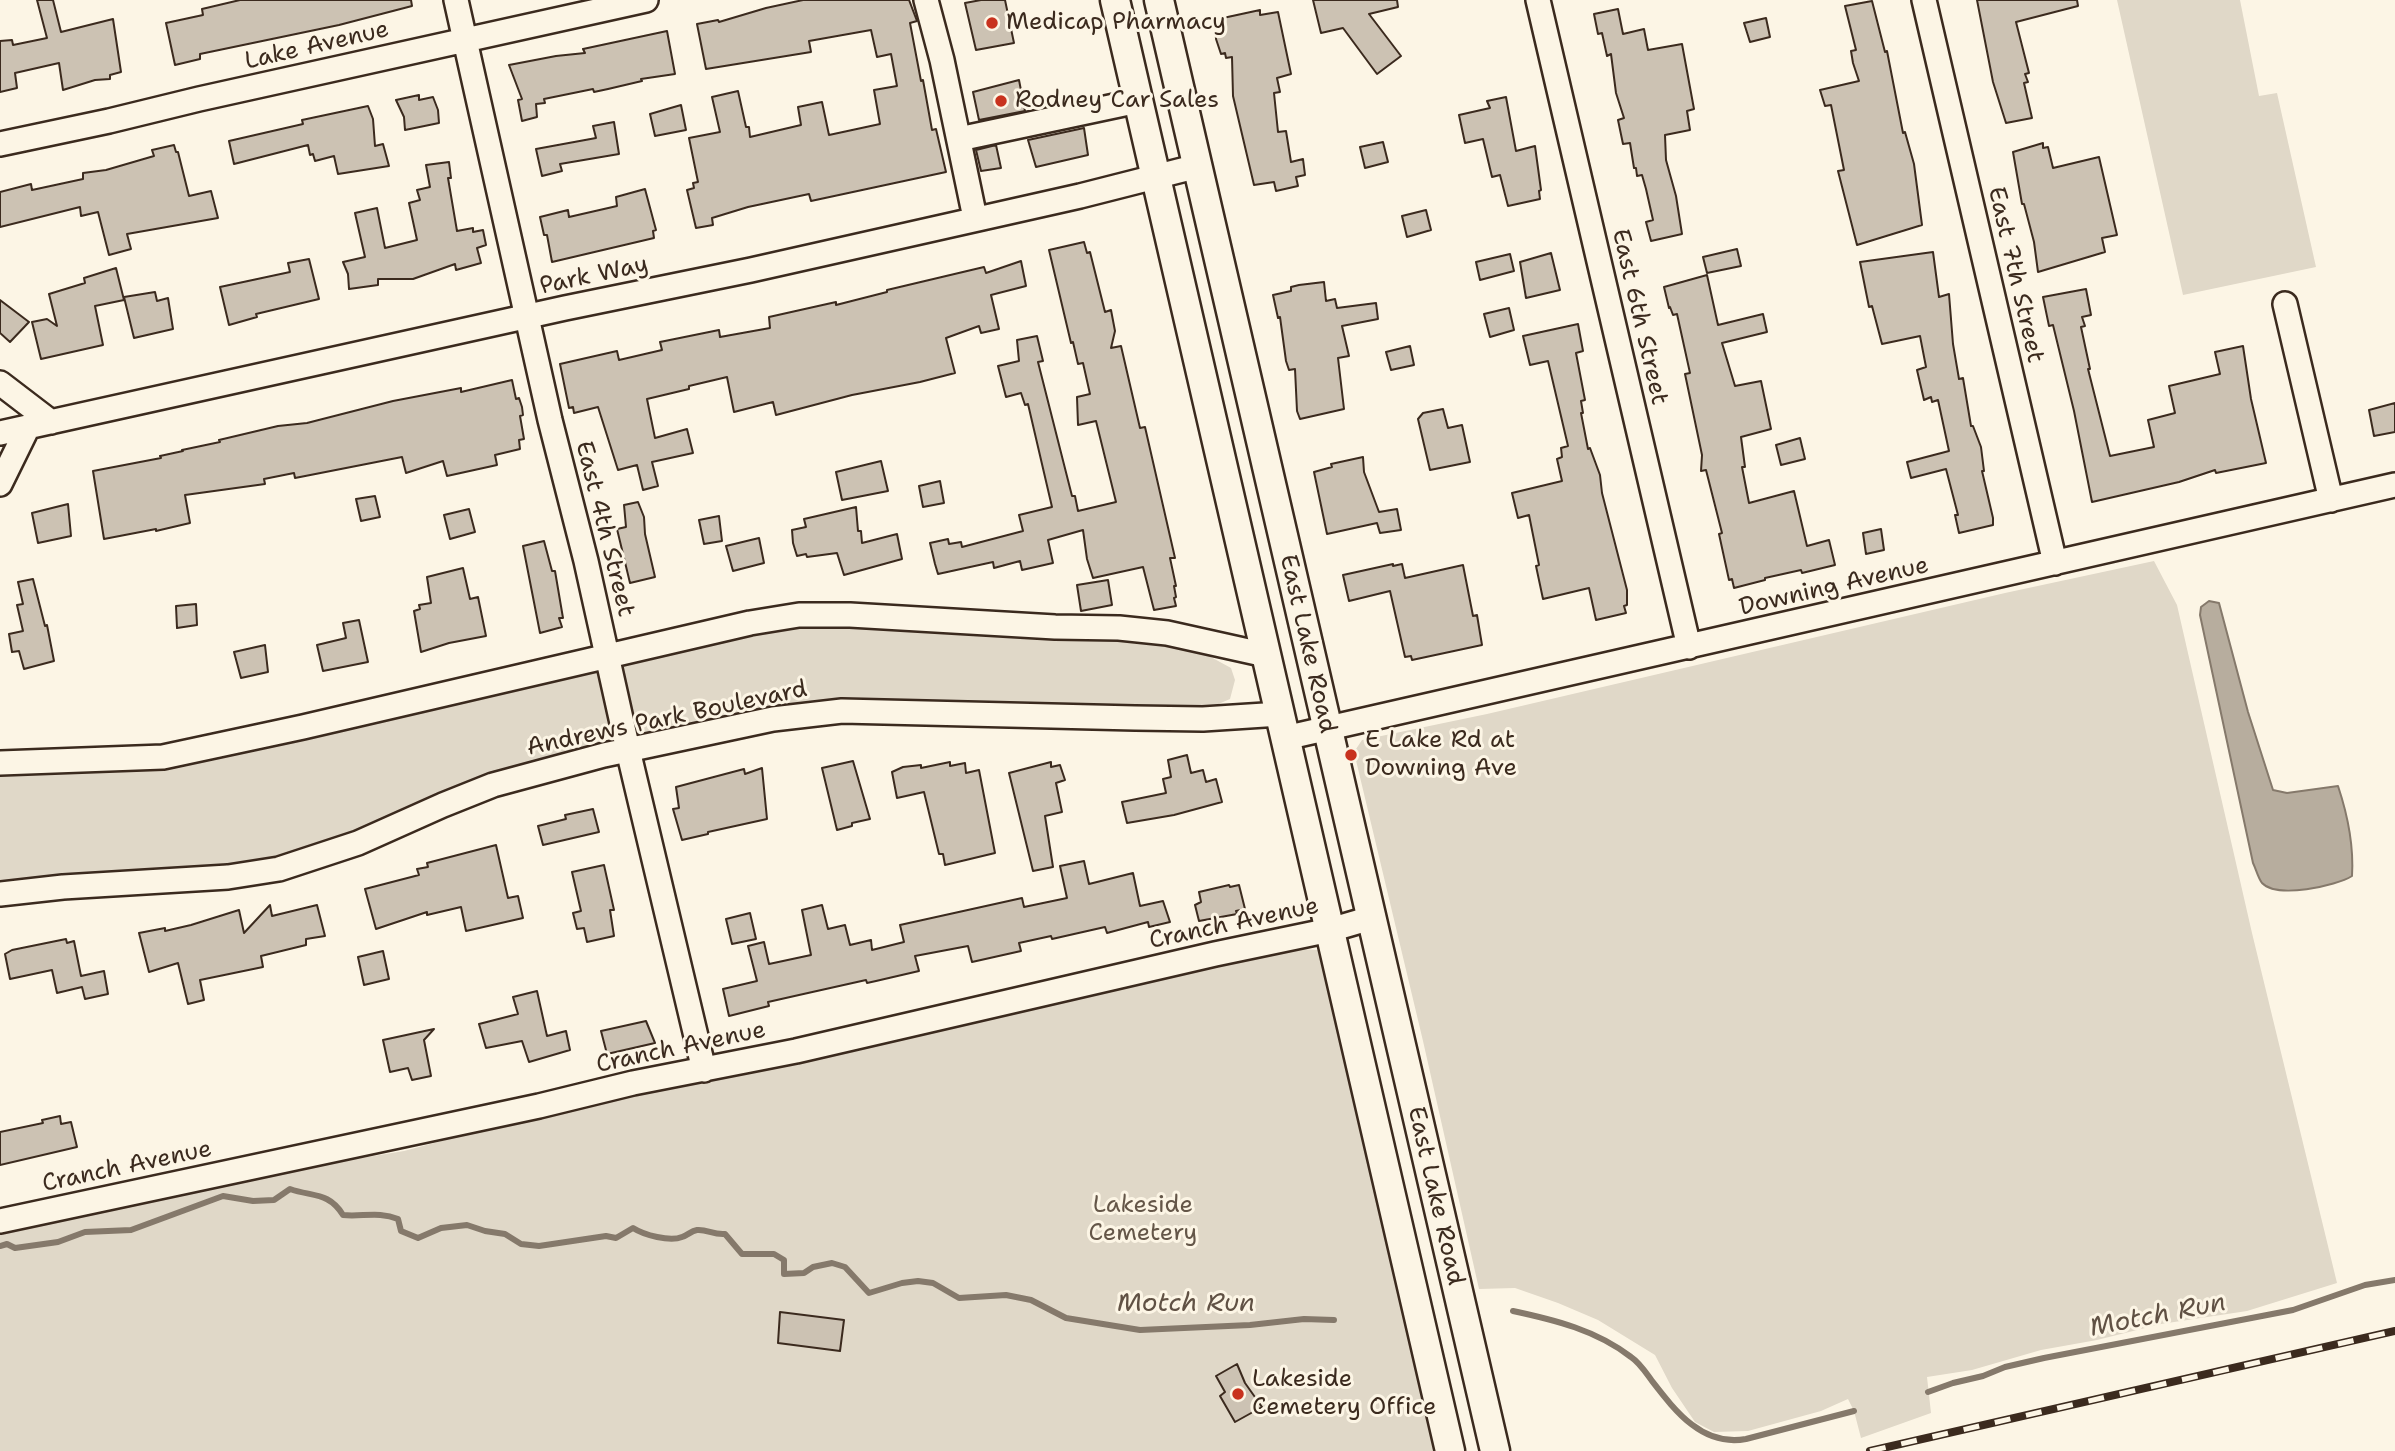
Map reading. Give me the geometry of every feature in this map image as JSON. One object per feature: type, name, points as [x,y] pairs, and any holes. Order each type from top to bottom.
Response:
[{"type":"main road","name":"East Lake Road","points":[[1159,0],[1494,1451]]},
{"type":"main road","name":"East Lake Road","points":[[1122,1],[1138,101],[1450,1451]]},
{"type":"street","name":"East 4th Street","points":[[456,0],[550,420],[704,1070]]},
{"type":"street","name":"Lake Avenue","points":[[0,144],[646,0]]},
{"type":"street","points":[[926,0],[975,218]]},
{"type":"street","name":"East 6th Street","points":[[1538,0],[1689,647]]},
{"type":"street","name":"East 7th Street","points":[[1924,0],[2055,563]]},
{"type":"street","points":[[959,139],[1138,101]]},
{"type":"street","name":"Park Way","points":[[0,433],[751,270],[1156,178],[1198,166]]},
{"type":"street","points":[[2286,304],[2331,500]]},
{"type":"street","points":[[0,383],[51,422]]},
{"type":"street","points":[[0,484],[28,427]]},
{"type":"street","name":"Downing Avenue","points":[[1282,726],[1327,729],[2395,485]]},
{"type":"street","points":[[0,763],[163,757],[750,623],[799,615],[1119,628],[1167,633],[1266,655]]},
{"type":"street","name":"Andrews Park Boulevard","points":[[0,894],[63,887],[228,877],[279,869],[358,844],[443,804],[493,785],[628,750],[772,719],[842,711],[1203,719],[1282,726]]},
{"type":"street","name":"Cranch Avenue","points":[[0,1221],[539,1106],[633,1083],[704,1070],[1330,930],[1371,918]]},
{"type":"green space","points":[[2117,0],[2240,0],[2259,96],[2277,93],[2316,267],[2183,295]]},
{"type":"green space","points":[[2154,561],[2177,605],[2252,933],[2337,1283],[2247,1311],[2161,1324],[2041,1350],[1972,1370],[1927,1377],[1931,1413],[1861,1438],[1848,1399],[1821,1411],[1748,1431],[1714,1432],[1695,1422],[1672,1388],[1655,1355],[1598,1320],[1515,1288],[1479,1289],[1354,752],[1362,740],[1487,714],[2005,593]]},
{"type":"green space","points":[[825,622],[1162,638],[1209,656],[1231,668],[1235,680],[1230,699],[1216,705],[1192,708],[957,705],[637,737],[621,669],[628,659],[703,641]]},
{"type":"green space","points":[[596,670],[601,680],[612,734],[591,747],[475,781],[313,851],[243,866],[142,870],[0,881],[0,771],[101,770]]},
{"type":"green space","name":"Lakeside Cemetery","points":[[1300,949],[1319,950],[1323,954],[1438,1451],[0,1451],[0,1232],[294,1169],[404,1151],[547,1113]]},
{"type":"shaded area","points":[[2209,601],[2219,603],[2248,712],[2273,790],[2287,793],[2338,786],[2350,830],[2352,876],[2333,884],[2293,890],[2270,888],[2259,879],[2253,863],[2200,615],[2201,607]]},
{"type":"building","points":[[37,0],[53,0],[61,32],[113,19],[121,72],[110,75],[110,79],[95,80],[63,90],[59,63],[15,73],[17,88],[0,92],[0,41],[12,40],[13,45],[47,38]]},
{"type":"building","points":[[240,0],[411,0],[412,6],[339,25],[200,54],[200,59],[175,65],[166,23],[203,15],[202,9]]},
{"type":"building","points":[[803,0],[909,0],[917,21],[910,23],[921,81],[923,80],[932,130],[936,129],[946,172],[811,201],[809,194],[748,207],[712,218],[713,225],[696,228],[687,190],[694,188],[693,183],[698,182],[689,138],[720,132],[712,97],[738,91],[750,137],[801,125],[798,107],[822,102],[829,135],[880,124],[874,90],[897,86],[891,54],[877,57],[871,30],[809,41],[811,52],[706,69],[697,24],[719,22]]},
{"type":"building","points":[[1005,0],[1014,43],[976,50],[965,3]]},
{"type":"building","points":[[1313,0],[1397,0],[1398,7],[1369,14],[1401,56],[1377,74],[1343,28],[1321,33]]},
{"type":"building","points":[[1977,0],[2077,0],[2078,6],[2016,22],[2029,73],[2025,74],[2028,82],[2024,83],[2032,118],[2006,123],[1993,82]]},
{"type":"building","points":[[1872,1],[1885,52],[1887,51],[1903,133],[1905,132],[1914,164],[1922,225],[1857,245],[1838,171],[1844,170],[1831,105],[1825,106],[1820,90],[1859,81],[1851,51],[1856,50],[1845,6]]},
{"type":"building","points":[[1618,9],[1623,34],[1644,29],[1648,50],[1682,44],[1694,109],[1687,111],[1690,130],[1665,135],[1666,160],[1676,196],[1682,234],[1651,241],[1646,222],[1653,220],[1646,189],[1642,175],[1637,176],[1634,168],[1630,143],[1623,144],[1618,120],[1624,118],[1616,93],[1611,54],[1607,56],[1594,14]]},
{"type":"building","points":[[1260,10],[1260,15],[1278,12],[1291,74],[1277,78],[1280,92],[1274,93],[1278,132],[1286,131],[1291,162],[1303,159],[1305,175],[1296,177],[1298,186],[1276,191],[1274,182],[1254,185],[1233,96],[1232,57],[1226,58],[1225,53],[1221,54],[1216,39],[1215,24],[1224,24],[1223,18]]},
{"type":"building","points":[[1766,18],[1770,37],[1750,42],[1744,23]]},
{"type":"building","points":[[667,31],[675,74],[641,79],[642,81],[594,92],[593,89],[544,99],[545,103],[536,104],[537,117],[522,121],[518,100],[522,99],[509,65],[585,53],[583,49]]},
{"type":"building","points":[[1019,80],[1025,111],[979,120],[973,92]]},
{"type":"building","points":[[419,95],[419,100],[433,97],[439,123],[405,130],[404,117],[396,100]]},
{"type":"building","points":[[1506,97],[1516,151],[1535,146],[1541,190],[1540,199],[1508,206],[1500,175],[1492,177],[1483,139],[1465,143],[1459,115],[1490,108],[1487,101]]},
{"type":"building","points":[[681,105],[686,130],[655,136],[650,114]]},
{"type":"building","points":[[368,106],[373,119],[375,146],[383,144],[389,166],[338,174],[334,156],[315,161],[313,154],[310,155],[308,145],[234,164],[229,141],[303,124],[302,120]]},
{"type":"building","points":[[614,122],[619,154],[560,164],[562,171],[542,176],[536,149],[596,138],[593,126]]},
{"type":"building","points":[[1084,128],[1088,155],[1036,167],[1028,140]]},
{"type":"building","points":[[1383,142],[1388,162],[1365,168],[1360,147]]},
{"type":"building","points":[[2043,143],[2043,148],[2048,147],[2053,168],[2099,157],[2117,235],[2102,238],[2105,252],[2038,272],[2034,242],[2022,204],[2013,152]]},
{"type":"building","points":[[174,145],[189,196],[211,191],[218,218],[127,234],[131,249],[109,255],[98,212],[81,216],[80,207],[0,227],[0,192],[31,184],[32,190],[83,179],[83,173],[106,170],[154,156],[152,150]]},
{"type":"building","points":[[996,145],[1001,168],[981,171],[976,150]]},
{"type":"building","points":[[449,162],[451,178],[448,178],[457,231],[473,228],[473,232],[483,230],[486,245],[477,248],[481,263],[456,270],[455,264],[413,279],[378,279],[378,285],[349,289],[348,274],[343,262],[365,257],[355,213],[377,208],[385,248],[417,240],[409,203],[420,200],[417,190],[430,187],[426,165]]},
{"type":"building","points":[[645,189],[656,230],[653,231],[654,238],[552,262],[547,235],[544,235],[540,217],[568,210],[569,217],[617,206],[616,197]]},
{"type":"building","points":[[1426,210],[1431,230],[1407,237],[1402,216]]},
{"type":"building","points":[[1084,242],[1087,253],[1090,252],[1105,312],[1111,310],[1115,331],[1111,348],[1121,346],[1140,428],[1145,427],[1175,558],[1170,558],[1176,586],[1176,606],[1154,610],[1143,567],[1093,578],[1083,530],[1048,540],[1053,563],[1022,570],[1020,561],[994,568],[993,562],[938,574],[935,564],[930,543],[948,539],[949,544],[961,542],[962,547],[1023,531],[1019,515],[1052,507],[1028,404],[1025,405],[1021,393],[1006,397],[998,366],[1019,361],[1017,340],[1037,336],[1043,361],[1038,362],[1078,511],[1116,502],[1096,421],[1078,425],[1077,397],[1090,394],[1083,363],[1078,364],[1073,342],[1071,343],[1049,250]]},
{"type":"building","points":[[1737,249],[1741,266],[1707,273],[1703,257]]},
{"type":"building","points":[[1933,252],[1939,297],[1949,294],[1959,379],[1963,378],[1971,426],[1981,447],[1982,471],[1993,518],[1993,525],[1959,533],[1955,515],[1958,515],[1946,469],[1911,478],[1907,462],[1949,451],[1938,400],[1932,402],[1931,397],[1924,400],[1917,370],[1926,367],[1920,336],[1882,344],[1872,306],[1869,307],[1860,262]]},
{"type":"building","points":[[1551,253],[1560,290],[1526,298],[1520,262]]},
{"type":"building","points":[[1510,254],[1514,271],[1480,280],[1476,262]]},
{"type":"building","points":[[309,259],[319,299],[256,314],[257,317],[229,325],[220,287],[290,272],[288,263]]},
{"type":"building","points":[[1021,261],[1026,286],[991,295],[999,329],[981,333],[979,326],[946,338],[955,373],[852,395],[776,415],[773,402],[734,412],[727,377],[647,399],[655,438],[687,429],[693,453],[652,462],[658,486],[643,490],[637,465],[618,470],[598,407],[574,413],[573,407],[569,408],[560,364],[617,351],[619,360],[662,350],[660,342],[719,330],[720,337],[770,328],[769,317],[836,302],[836,305],[984,267],[986,273]]},
{"type":"building","points":[[116,268],[124,300],[95,306],[103,345],[41,359],[32,322],[47,319],[57,326],[49,294],[85,283],[84,278]]},
{"type":"building","points":[[1707,275],[1718,325],[1763,314],[1767,332],[1722,343],[1735,386],[1761,381],[1771,429],[1741,437],[1745,467],[1742,467],[1749,503],[1794,491],[1807,546],[1829,540],[1835,565],[1765,578],[1734,588],[1732,579],[1729,580],[1719,534],[1722,533],[1706,470],[1701,471],[1702,455],[1685,374],[1690,373],[1677,314],[1673,315],[1669,308],[1664,287]]},
{"type":"building","points":[[1324,282],[1326,301],[1335,299],[1337,308],[1376,303],[1378,319],[1342,326],[1349,356],[1338,358],[1344,409],[1300,419],[1297,411],[1295,369],[1289,370],[1286,361],[1280,317],[1278,318],[1273,295],[1291,291],[1291,287]]},
{"type":"building","points":[[2086,289],[2091,315],[2082,317],[2085,326],[2081,327],[2088,369],[2110,456],[2154,447],[2148,420],[2175,413],[2169,386],[2220,374],[2215,352],[2243,346],[2251,399],[2266,463],[2216,473],[2215,470],[2179,482],[2092,502],[2074,411],[2053,325],[2049,326],[2043,297]]},
{"type":"building","points":[[155,292],[157,301],[168,298],[173,329],[134,338],[124,297]]},
{"type":"building","points":[[0,300],[29,322],[10,342],[0,333]]},
{"type":"building","points":[[1509,308],[1514,330],[1490,337],[1484,314]]},
{"type":"building","points":[[1578,324],[1583,351],[1576,353],[1585,400],[1581,401],[1581,413],[1588,449],[1590,448],[1600,475],[1602,493],[1627,590],[1627,605],[1624,606],[1626,613],[1596,620],[1589,588],[1543,599],[1529,515],[1518,518],[1512,493],[1562,481],[1557,459],[1562,457],[1561,448],[1568,446],[1548,361],[1530,365],[1523,336]]},
{"type":"building","points":[[1410,346],[1414,365],[1391,370],[1386,352]]},
{"type":"building","points":[[512,380],[516,399],[519,398],[522,407],[523,415],[520,416],[524,439],[519,440],[520,449],[495,455],[497,465],[447,476],[443,461],[406,473],[402,457],[295,478],[294,473],[264,479],[265,484],[185,495],[190,523],[104,539],[93,471],[161,458],[160,456],[220,442],[219,440],[278,426],[307,423],[393,401],[461,388],[461,392]]},
{"type":"building","points":[[2395,403],[2395,432],[2374,436],[2369,410]]},
{"type":"building","points":[[1443,409],[1448,428],[1462,425],[1470,462],[1430,470],[1418,419],[1423,413]]},
{"type":"building","points":[[1800,438],[1805,459],[1781,465],[1776,445]]},
{"type":"building","points":[[1363,457],[1364,472],[1379,512],[1397,509],[1401,530],[1380,533],[1377,523],[1327,534],[1314,472],[1332,467],[1331,464]]},
{"type":"building","points":[[881,461],[888,491],[842,500],[836,472]]},
{"type":"building","points":[[940,481],[944,503],[923,507],[919,486]]},
{"type":"building","points":[[375,496],[380,517],[361,521],[356,499]]},
{"type":"building","points":[[638,502],[644,517],[655,577],[630,583],[617,529],[626,527],[624,505]]},
{"type":"building","points":[[68,504],[71,536],[38,543],[32,513]]},
{"type":"building","points":[[856,507],[862,543],[897,534],[902,559],[844,575],[837,553],[797,556],[792,530],[806,527],[804,519]]},
{"type":"building","points":[[469,509],[475,532],[450,539],[444,515]]},
{"type":"building","points":[[719,516],[722,541],[704,544],[699,520]]},
{"type":"building","points":[[1881,529],[1884,550],[1866,554],[1863,533]]},
{"type":"building","points":[[759,538],[764,563],[733,571],[726,546]]},
{"type":"building","points":[[544,541],[552,571],[555,571],[563,618],[559,618],[562,627],[540,633],[523,546]]},
{"type":"building","points":[[1402,564],[1405,578],[1463,565],[1482,645],[1412,660],[1411,656],[1405,657],[1390,591],[1349,601],[1343,575]]},
{"type":"building","points":[[463,568],[470,599],[478,597],[486,636],[421,652],[414,611],[420,609],[419,605],[431,603],[427,577]]},
{"type":"building","points":[[33,579],[45,626],[47,625],[54,661],[24,669],[19,651],[12,652],[9,634],[23,631],[17,605],[23,604],[18,582]]},
{"type":"building","points":[[1108,580],[1112,605],[1081,611],[1077,585]]},
{"type":"building","points":[[196,604],[197,625],[177,628],[176,606]]},
{"type":"building","points":[[359,620],[368,662],[323,671],[317,645],[346,638],[343,623]]},
{"type":"building","points":[[265,645],[268,672],[241,678],[234,652]]},
{"type":"building","points":[[1187,755],[1191,773],[1203,770],[1206,782],[1216,779],[1222,802],[1174,815],[1127,823],[1122,802],[1166,793],[1163,779],[1171,777],[1168,760]]},
{"type":"building","points":[[853,761],[870,819],[837,830],[822,768]]},
{"type":"building","points":[[950,762],[950,766],[965,763],[966,773],[979,770],[995,853],[945,865],[943,854],[939,854],[924,792],[897,798],[892,772],[903,767],[921,765],[921,768]]},
{"type":"building","points":[[1051,762],[1051,767],[1060,765],[1065,780],[1056,783],[1062,812],[1045,816],[1053,867],[1033,871],[1009,773]]},
{"type":"building","points":[[762,768],[767,819],[682,840],[673,809],[679,808],[676,787],[744,769],[745,774]]},
{"type":"building","points":[[593,809],[599,832],[543,845],[538,826],[566,819],[565,815]]},
{"type":"building","points":[[496,845],[508,898],[518,896],[523,918],[466,931],[461,907],[427,915],[427,912],[376,929],[365,889],[419,875],[417,869],[428,867],[427,863]]},
{"type":"building","points":[[1084,861],[1089,884],[1133,873],[1140,906],[1163,901],[1170,922],[1149,927],[1148,922],[1107,933],[1105,927],[1052,939],[1051,936],[1019,943],[1021,951],[972,962],[968,946],[915,956],[919,971],[768,1002],[769,1006],[729,1016],[723,989],[757,981],[748,946],[764,942],[769,964],[811,955],[802,910],[822,905],[828,929],[845,925],[850,945],[871,940],[872,950],[904,942],[900,925],[1022,898],[1024,907],[1067,898],[1060,866]]},
{"type":"building","points":[[604,865],[614,910],[610,910],[614,936],[587,942],[584,928],[577,929],[573,913],[581,911],[572,872]]},
{"type":"building","points":[[1239,885],[1245,909],[1236,911],[1237,914],[1199,921],[1195,905],[1201,902],[1199,892]]},
{"type":"building","points":[[270,905],[272,916],[317,905],[325,936],[306,939],[306,945],[261,956],[263,967],[200,980],[204,1000],[188,1004],[178,963],[149,972],[139,933],[165,928],[165,931],[239,910],[244,933]]},
{"type":"building","points":[[750,913],[756,939],[732,944],[726,919]]},
{"type":"building","points":[[66,939],[67,943],[74,941],[81,976],[104,971],[108,994],[85,999],[82,987],[57,993],[52,970],[10,979],[5,954],[12,950]]},
{"type":"building","points":[[383,951],[389,979],[364,985],[358,957]]},
{"type":"building","points":[[537,991],[547,1036],[566,1031],[570,1050],[529,1062],[522,1041],[486,1048],[479,1024],[518,1014],[513,997]]},
{"type":"building","points":[[646,1021],[655,1043],[607,1054],[601,1031]]},
{"type":"building","points":[[434,1029],[424,1040],[431,1076],[412,1080],[408,1068],[390,1072],[383,1040]]},
{"type":"building","points":[[60,1116],[61,1124],[71,1122],[77,1147],[0,1165],[0,1132],[43,1123],[42,1120]]},
{"type":"building","points":[[780,1312],[844,1320],[840,1351],[778,1343]]},
{"type":"building","name":"Lakeside Cemetery Office","points":[[1237,1364],[1245,1383],[1262,1407],[1235,1422],[1220,1396],[1225,1392],[1216,1376]]},
{"type":"waterway","name":"Motch Run","points":[[0,1246],[7,1244],[15,1248],[58,1242],[85,1232],[131,1230],[223,1196],[253,1201],[274,1200],[290,1189],[320,1196],[332,1202],[343,1215],[377,1215],[398,1219],[401,1231],[418,1238],[441,1228],[467,1225],[505,1234],[521,1244],[539,1246],[606,1236],[616,1238],[633,1228],[671,1239],[704,1230],[725,1234],[742,1254],[774,1254],[784,1260],[784,1274],[804,1273],[813,1267],[832,1263],[845,1267],[869,1293],[902,1283],[933,1283],[959,1298],[1006,1295],[1031,1300],[1066,1318],[1140,1330],[1250,1325],[1304,1319],[1334,1320]]},
{"type":"waterway","name":"Motch Run","points":[[1928,1392],[2005,1367],[2293,1310],[2365,1285],[2395,1280]]},
{"type":"waterway","name":"Motch Run","points":[[1513,1311],[1575,1327],[1618,1348],[1637,1362],[1681,1415],[1692,1425],[1717,1438],[1746,1439],[1854,1411]]},
{"type":"railway","points":[[1870,1451],[2395,1331]]},
{"type":"place","name":"Medicap Pharmacy","points":[[992,23]]},
{"type":"place","name":"Rodney Car Sales","points":[[1001,101]]},
{"type":"place","name":"E Lake Rd at Downing Ave","points":[[1351,755]]},
{"type":"place","name":"Lakeside Cemetery Office","points":[[1238,1394]]}]
